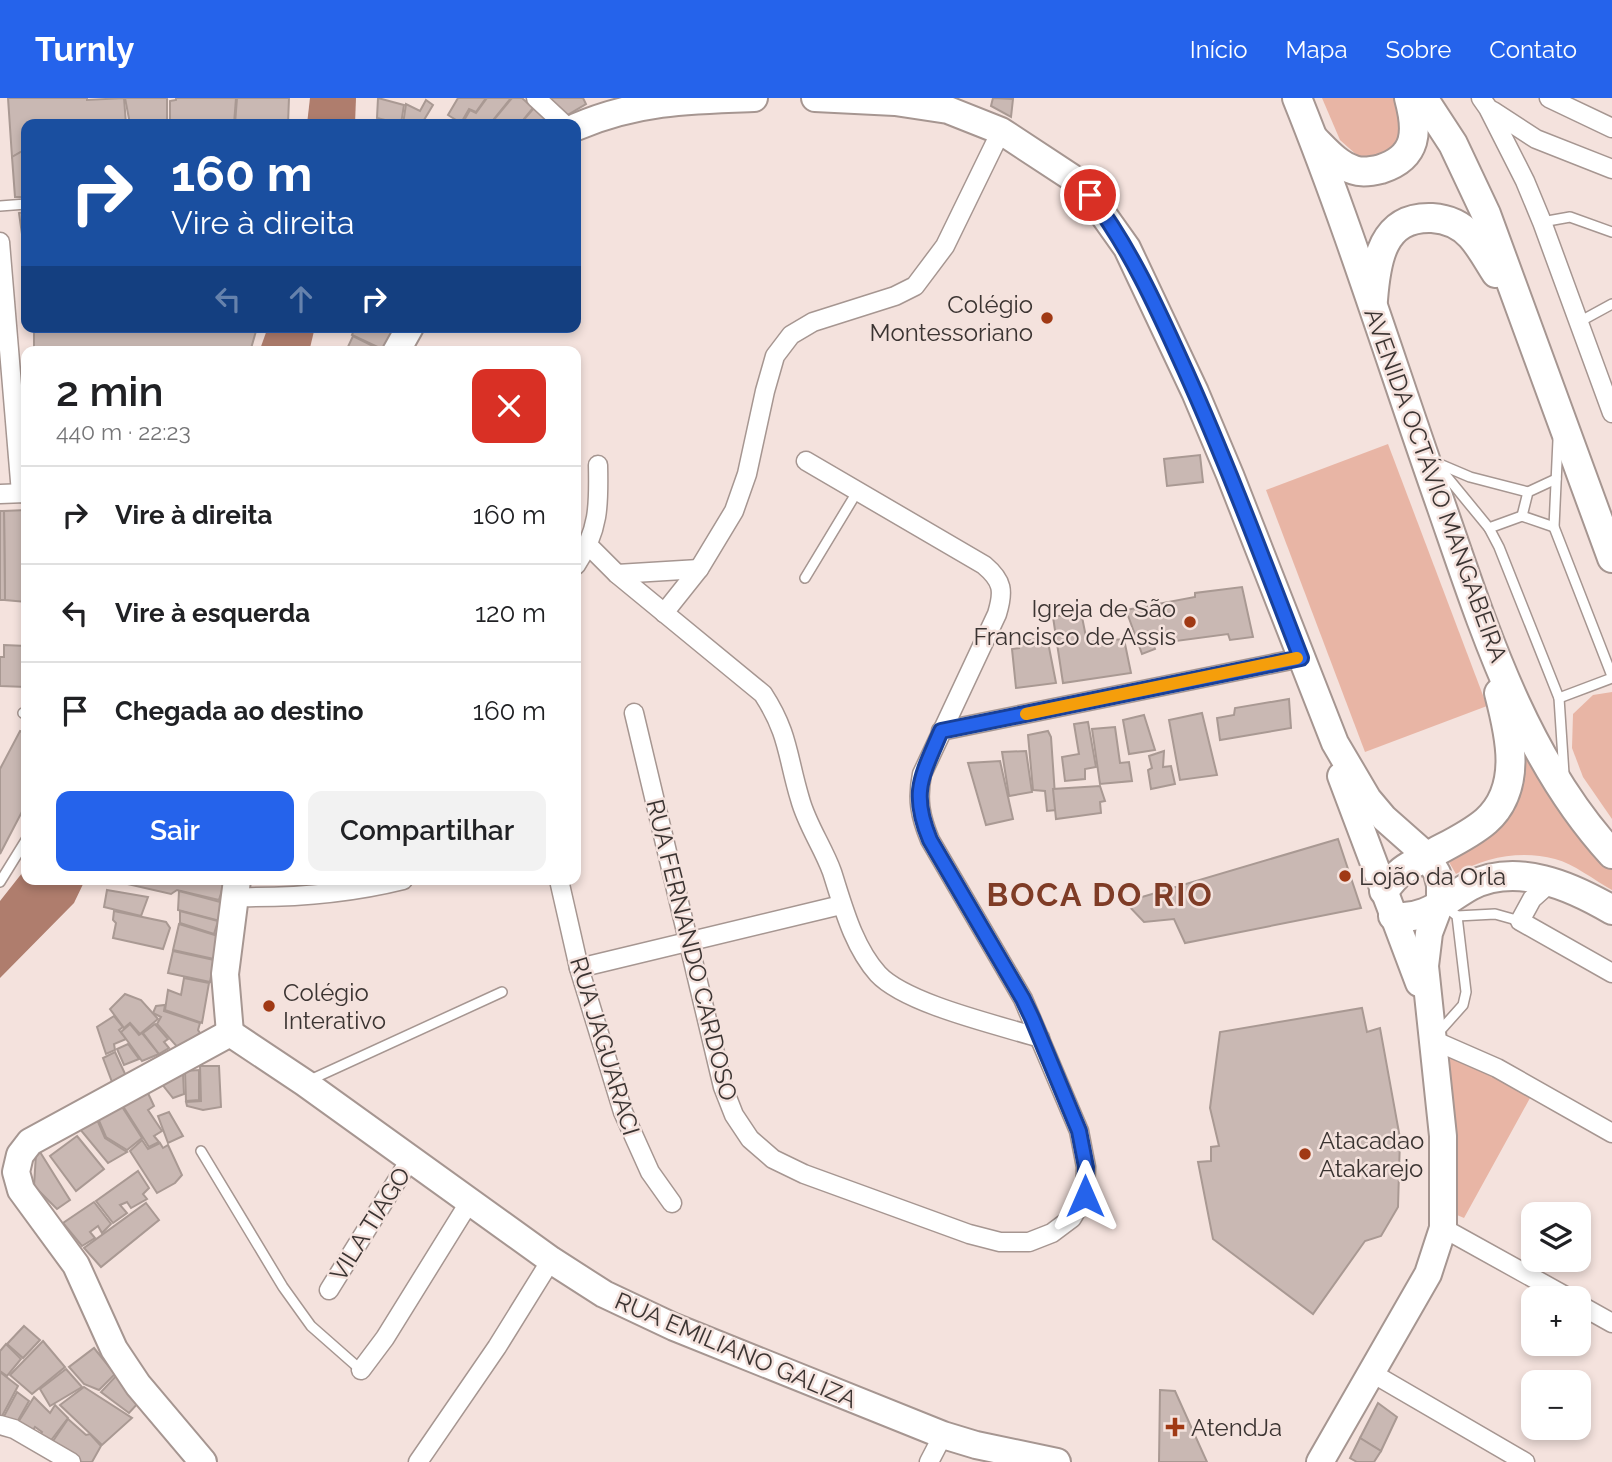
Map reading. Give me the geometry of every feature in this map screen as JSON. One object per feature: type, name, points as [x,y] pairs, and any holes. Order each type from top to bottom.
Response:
[{"type":"main road","name":"AVENIDA OCTÁVIO MANGABEIRA","points":[[1297,98],[1427,451],[1478,613],[1528,727],[1565,793],[1612,853]]},
{"type":"main road","points":[[1313,138],[1330,155],[1356,172],[1373,172],[1389,166],[1406,155],[1412,144],[1415,131],[1409,98]]},
{"type":"main road","points":[[1423,98],[1471,178],[1612,558]]},
{"type":"main road","points":[[1372,306],[1378,257],[1387,240],[1396,229],[1409,221],[1438,218],[1454,223],[1471,236],[1522,313]]},
{"type":"main road","points":[[1478,613],[1511,746],[1508,786],[1499,807],[1485,821],[1400,870],[1388,903],[1413,918],[1449,910],[1488,879],[1509,876],[1551,881],[1583,893],[1612,910]]},
{"type":"street","points":[[536,98],[559,119]]},
{"type":"street","points":[[581,125],[617,111],[654,103],[754,98]]},
{"type":"street","points":[[815,98],[895,102],[948,110],[1002,131],[1071,177],[1090,195],[1114,227],[1155,305],[1230,475],[1335,743],[1368,799],[1384,818],[1427,856],[1437,873],[1449,910],[1434,915],[1425,948],[1443,1136],[1443,1228],[1428,1273],[1320,1462]]},
{"type":"street","points":[[1549,98],[1612,128]]},
{"type":"street","points":[[1485,103],[1536,139],[1612,169]]},
{"type":"street","points":[[1485,103],[1542,222],[1612,413]]},
{"type":"street","points":[[664,613],[699,569],[734,511],[747,474],[775,356],[791,335],[813,322],[895,296],[915,286],[945,246],[1002,131]]},
{"type":"street","points":[[0,242],[21,462]]},
{"type":"street","name":"RUA FERNANDO CARDOSO","points":[[634,713],[723,1087],[734,1115],[750,1139],[772,1159],[804,1174],[969,1234],[1000,1242],[1028,1242],[1052,1233],[1072,1218],[1085,1196],[1086,1167],[1079,1131],[1023,999],[930,840],[920,816],[918,794],[922,774],[997,614],[1001,600],[1001,584],[984,565],[806,461]]},
{"type":"street","points":[[581,558],[589,546],[596,524],[599,499],[598,465]]},
{"type":"street","points":[[0,494],[21,493]]},
{"type":"street","points":[[589,546],[617,574],[763,694],[777,715],[787,739],[800,800],[831,871],[841,905],[859,945],[877,973],[897,990],[918,999],[1040,1038]]},
{"type":"street","points":[[617,574],[699,569]]},
{"type":"street","points":[[941,731],[1301,658]]},
{"type":"street","points":[[1335,743],[1343,784],[1429,1010]]},
{"type":"street","points":[[1551,881],[1532,899],[1520,921],[1612,973]]},
{"type":"street","points":[[203,1462],[138,1385],[114,1349],[76,1265],[21,1190],[16,1171],[20,1155],[30,1142],[230,1033],[225,974],[235,889],[276,898],[383,885]]},
{"type":"street","name":"RUA JAGUARACI","points":[[560,885],[579,968],[623,1112],[650,1172],[672,1203]]},
{"type":"street","points":[[579,968],[841,905]]},
{"type":"street","name":"RUA EMILIANO GALIZA","points":[[230,1033],[305,1083],[551,1260],[604,1294],[674,1327],[943,1435],[976,1446],[1057,1462]]},
{"type":"street","points":[[1433,1040],[1497,1068],[1612,1133]]},
{"type":"street","name":"VILA TIAGO","points":[[329,1290],[411,1158]]},
{"type":"street","points":[[361,1370],[391,1329],[470,1201]]},
{"type":"street","points":[[1443,1228],[1548,1286]]},
{"type":"street","points":[[418,1462],[497,1348],[551,1260]]},
{"type":"street","points":[[1591,1311],[1612,1323]]},
{"type":"street","points":[[1372,1373],[1525,1462]]},
{"type":"street","points":[[0,1425],[14,1429],[71,1462]]},
{"type":"street","points":[[929,1462],[943,1435]]},
{"type":"lane","points":[[0,205],[21,204]]},
{"type":"lane","points":[[1542,222],[1570,218],[1612,232]]},
{"type":"lane","points":[[1578,322],[1612,304]]},
{"type":"lane","points":[[1559,414],[1554,527],[1612,677],[1559,698]]},
{"type":"lane","points":[[1427,451],[1470,477],[1528,492],[1556,479]]},
{"type":"lane","points":[[1427,451],[1489,528],[1499,547],[1559,698],[1565,793]]},
{"type":"lane","points":[[805,578],[857,492]]},
{"type":"lane","points":[[1522,516],[1528,492]]},
{"type":"lane","points":[[1489,528],[1522,516],[1554,527]]},
{"type":"lane","points":[[0,882],[21,848]]},
{"type":"lane","points":[[1433,1040],[1463,1005],[1466,992],[1449,910],[1495,914],[1520,921]]},
{"type":"lane","points":[[305,1083],[502,992]]},
{"type":"lane","points":[[201,1151],[304,1317],[361,1370]]},
{"type":"shaded area","points":[[310,98],[356,98],[355,119],[308,119]]},
{"type":"shaded area","points":[[1322,98],[1397,98],[1406,115],[1401,143],[1385,156],[1359,157],[1340,140]]},
{"type":"shaded area","points":[[266,333],[314,333],[310,346],[261,346]]},
{"type":"shaded area","points":[[1388,444],[1487,706],[1365,752],[1266,490]]},
{"type":"shaded area","points":[[1612,692],[1612,819],[1583,777],[1572,748],[1573,714],[1593,695]]},
{"type":"shaded area","points":[[1526,755],[1567,816],[1612,870],[1612,890],[1569,865],[1542,856],[1516,855],[1491,859],[1456,874],[1443,852],[1505,819],[1522,785]]},
{"type":"shaded area","points":[[21,874],[21,885],[83,885],[74,903],[0,978],[0,901]]},
{"type":"shaded area","points":[[1450,1054],[1463,1058],[1530,1098],[1464,1218],[1457,1215],[1458,1171],[1447,1060]]},
{"type":"building","points":[[8,98],[124,98],[126,119],[21,119],[21,152],[12,157]]},
{"type":"building","points":[[125,98],[167,98],[167,119],[129,119]]},
{"type":"building","points":[[236,98],[234,119],[170,119],[170,101]]},
{"type":"building","points":[[237,98],[289,98],[288,119],[235,119]]},
{"type":"building","points":[[378,98],[404,105],[402,119],[377,118]]},
{"type":"building","points":[[458,98],[486,98],[476,112],[469,109],[463,119],[454,119],[448,115]]},
{"type":"building","points":[[487,98],[511,98],[494,119],[465,119],[470,110],[476,113]]},
{"type":"building","points":[[512,98],[522,98],[533,108],[524,119],[494,119]]},
{"type":"building","points":[[545,98],[583,98],[586,104],[564,117]]},
{"type":"building","points":[[993,98],[1013,99],[1011,117],[991,106]]},
{"type":"building","points":[[426,100],[433,105],[425,119],[404,119],[406,104],[420,111]]},
{"type":"building","points":[[534,108],[546,119],[524,119]]},
{"type":"building","points":[[21,152],[21,197],[15,197],[12,157]]},
{"type":"building","points":[[34,333],[255,333],[252,346],[34,346]]},
{"type":"building","points":[[393,333],[386,346],[375,346],[352,335]]},
{"type":"building","points":[[353,336],[373,346],[348,346]]},
{"type":"building","points":[[1200,455],[1203,482],[1167,486],[1164,459]]},
{"type":"building","points":[[21,510],[21,602],[5,600],[4,511]]},
{"type":"building","points":[[0,511],[4,511],[5,600],[0,600]]},
{"type":"building","name":"Igreja de São Francisco de Assis","points":[[1242,587],[1253,637],[1230,640],[1228,634],[1153,644],[1155,649],[1142,654],[1126,610],[1195,597],[1195,593]]},
{"type":"building","points":[[1081,612],[1087,642],[1124,639],[1131,673],[1063,683],[1053,617]]},
{"type":"building","points":[[1047,637],[1056,683],[1016,688],[1012,649],[1019,648],[1020,642]]},
{"type":"building","points":[[4,645],[21,646],[21,687],[0,686],[0,657],[4,657]]},
{"type":"building","points":[[1289,699],[1291,728],[1220,740],[1217,718],[1234,715],[1235,708]]},
{"type":"building","points":[[1202,713],[1217,775],[1180,780],[1169,720]]},
{"type":"building","points":[[1144,715],[1155,750],[1129,754],[1123,720]]},
{"type":"building","points":[[1088,722],[1096,767],[1085,769],[1085,779],[1065,781],[1062,757],[1079,754],[1074,724]]},
{"type":"building","points":[[1115,727],[1120,763],[1129,762],[1132,781],[1100,784],[1092,729]]},
{"type":"building","points":[[1048,731],[1051,737],[1056,810],[1047,811],[1045,791],[1033,790],[1028,735]]},
{"type":"building","points":[[21,732],[21,814],[0,854],[0,769]]},
{"type":"building","points":[[1026,751],[1032,792],[1009,796],[1002,752]]},
{"type":"building","points":[[1164,751],[1163,767],[1171,766],[1175,784],[1151,789],[1148,770],[1152,768],[1149,756]]},
{"type":"building","points":[[1000,761],[1013,819],[986,825],[968,763]]},
{"type":"building","points":[[1100,786],[1105,801],[1100,802],[1101,813],[1056,819],[1053,789]]},
{"type":"building","points":[[1338,839],[1361,908],[1185,943],[1174,919],[1144,922],[1125,902]]},
{"type":"building","points":[[132,885],[224,885],[219,900],[177,890],[171,894]]},
{"type":"building","points":[[107,890],[148,897],[141,916],[104,907]]},
{"type":"building","points":[[179,891],[224,903],[220,921],[178,910]]},
{"type":"building","points":[[114,911],[166,922],[170,928],[163,949],[113,938],[116,923],[113,920]]},
{"type":"building","points":[[180,911],[218,921],[214,934],[180,923]]},
{"type":"building","points":[[179,924],[218,936],[214,959],[173,950]]},
{"type":"building","points":[[173,951],[214,960],[210,982],[168,973]]},
{"type":"building","points":[[184,978],[209,983],[202,1023],[165,1010],[168,990],[181,995]]},
{"type":"building","points":[[125,994],[141,1000],[158,1019],[140,1034],[130,1023],[124,1028],[110,1009]]},
{"type":"building","points":[[165,1005],[164,1011],[200,1023],[200,1033],[179,1049],[157,1024],[161,1017],[153,1013],[156,1006]]},
{"type":"building","name":"Atacadao Atakarejo","points":[[1362,1008],[1367,1032],[1380,1028],[1400,1138],[1398,1207],[1381,1236],[1365,1241],[1313,1314],[1213,1239],[1198,1162],[1211,1161],[1211,1147],[1219,1146],[1210,1108],[1220,1032]]},
{"type":"building","points":[[114,1016],[123,1027],[119,1030],[126,1039],[114,1044],[115,1050],[106,1054],[97,1027]]},
{"type":"building","points":[[130,1024],[139,1035],[142,1033],[159,1054],[142,1061],[121,1032]]},
{"type":"building","points":[[155,1024],[168,1039],[164,1042],[169,1048],[159,1054],[143,1033]]},
{"type":"building","points":[[128,1044],[139,1059],[124,1065],[117,1049]]},
{"type":"building","points":[[115,1052],[126,1076],[112,1082],[103,1058]]},
{"type":"building","points":[[200,1066],[219,1066],[221,1107],[203,1110],[187,1106],[186,1102],[201,1101]]},
{"type":"building","points":[[199,1070],[199,1100],[186,1101],[185,1071]]},
{"type":"building","points":[[183,1073],[184,1094],[173,1098],[161,1083]]},
{"type":"building","points":[[146,1089],[154,1106],[148,1110],[162,1131],[154,1136],[159,1142],[149,1147],[121,1103]]},
{"type":"building","points":[[119,1102],[142,1138],[127,1150],[106,1137],[97,1116]]},
{"type":"building","points":[[169,1112],[183,1136],[168,1143],[158,1116]]},
{"type":"building","points":[[96,1117],[105,1138],[127,1152],[108,1163],[79,1128]]},
{"type":"building","points":[[77,1136],[104,1169],[76,1191],[50,1156]]},
{"type":"building","points":[[142,1140],[148,1149],[160,1143],[163,1148],[168,1145],[182,1175],[175,1183],[157,1193],[130,1151]]},
{"type":"building","points":[[40,1152],[70,1200],[57,1209],[34,1186],[36,1154]]},
{"type":"building","points":[[138,1171],[149,1188],[143,1194],[147,1199],[131,1208],[127,1202],[120,1205],[127,1213],[113,1223],[96,1201]]},
{"type":"building","points":[[94,1202],[111,1224],[102,1233],[98,1226],[90,1232],[95,1238],[82,1246],[63,1223]]},
{"type":"building","points":[[146,1203],[159,1220],[101,1267],[84,1248]]},
{"type":"building","points":[[24,1326],[40,1340],[23,1358],[7,1344]]},
{"type":"building","points":[[43,1341],[65,1367],[32,1394],[10,1375]]},
{"type":"building","points":[[6,1344],[21,1359],[7,1376],[0,1371],[0,1351]]},
{"type":"building","points":[[94,1348],[115,1374],[99,1390],[84,1384],[69,1367]]},
{"type":"building","points":[[66,1369],[82,1387],[50,1406],[40,1389]]},
{"type":"building","points":[[0,1372],[18,1386],[1,1418],[0,1418]]},
{"type":"building","points":[[116,1376],[140,1401],[129,1413],[101,1392]]},
{"type":"building","points":[[84,1387],[132,1418],[102,1445],[60,1405]]},
{"type":"building","name":"AtendJa","points":[[1160,1390],[1175,1391],[1207,1462],[1159,1462]]},
{"type":"building","points":[[17,1392],[29,1401],[16,1424],[3,1418]]},
{"type":"building","points":[[34,1397],[50,1413],[55,1405],[68,1418],[49,1443],[39,1437],[42,1432],[35,1427],[31,1433],[17,1424]]},
{"type":"building","points":[[1378,1403],[1397,1417],[1381,1451],[1360,1438]]},
{"type":"building","points":[[68,1419],[86,1435],[90,1434],[101,1446],[92,1462],[80,1462],[51,1444]]},
{"type":"building","points":[[1360,1438],[1381,1451],[1374,1462],[1357,1462],[1350,1458]]},
{"type":"slow traffic","points":[[1026,714],[1297,658]]},
{"type":"place","name":"Colégio Montessoriano","points":[[1047,318]]},
{"type":"place","name":"Igreja de São Francisco de Assis","points":[[1190,622]]},
{"type":"place","name":"Lojão da Orla","points":[[1345,876]]},
{"type":"place","name":"Colégio Interativo","points":[[269,1006]]},
{"type":"place","name":"Atacadao Atakarejo","points":[[1305,1154]]},
{"type":"place","name":"AtendJa","points":[[1175,1427]]},
{"type":"district","name":"BOCA DO RIO","points":[[1100,894]]},
{"type":"route","points":[[1085,1196],[1086,1167],[1079,1131],[1023,999],[930,840],[920,816],[918,794],[922,774],[941,731],[1301,658],[1195,392],[1127,248],[1090,195]]}]
